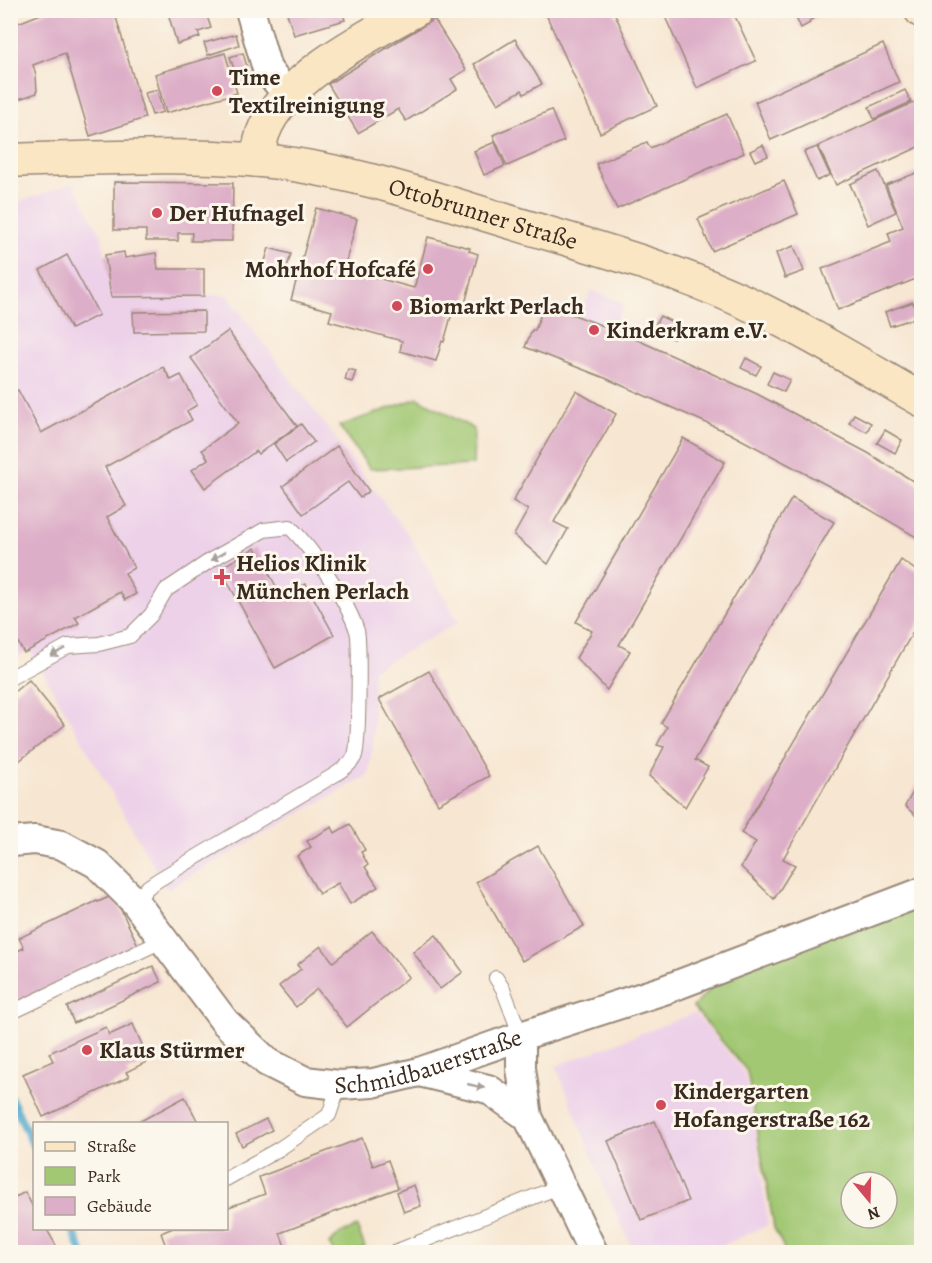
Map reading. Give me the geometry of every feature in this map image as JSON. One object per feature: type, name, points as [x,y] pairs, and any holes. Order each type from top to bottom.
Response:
[{"type":"main road","points":[[256,160],[263,133],[288,96],[334,58],[370,34],[415,10]]},
{"type":"main road","name":"Ottobrunner Straße","points":[[10,160],[164,158],[256,160],[315,169],[405,189],[675,274],[744,302],[818,340],[921,400]]},
{"type":"street","points":[[250,10],[267,69],[288,96]]},
{"type":"street","name":"Schmidbauerstraße","points":[[11,841],[35,840],[62,845],[97,864],[135,902],[225,1022],[267,1062],[305,1081],[339,1085],[373,1083],[419,1072],[664,990],[921,892]]},
{"type":"street","points":[[521,1036],[521,1068],[528,1117],[592,1252]]},
{"type":"street","points":[[419,1072],[488,1089],[528,1117]]},
{"type":"lane","points":[[10,678],[68,646],[99,644],[129,636],[151,615],[166,590],[211,560],[264,530],[290,527],[306,543],[346,607],[358,633],[358,736],[355,756],[336,774],[158,880],[148,887],[135,902]]},
{"type":"lane","points":[[10,1013],[164,940]]},
{"type":"lane","points":[[495,978],[503,989],[521,1036]]},
{"type":"lane","points":[[228,1178],[279,1149],[329,1115],[339,1085]]},
{"type":"lane","points":[[395,1252],[561,1186]]},
{"type":"shaded area","name":"Helios Klinik München Perlach","points":[[73,183],[102,236],[111,297],[227,295],[407,533],[459,622],[373,670],[373,745],[368,775],[167,889],[30,650],[11,660],[11,218],[18,202]]},
{"type":"shaded area","name":"Kinderkram e.V.","points":[[591,290],[624,304],[596,369],[564,355]]},
{"type":"shaded area","name":"Kindergarten Hofangerstraße 162","points":[[695,1013],[744,1072],[757,1141],[768,1225],[708,1252],[634,1252],[606,1192],[556,1066]]},
{"type":"green space","points":[[418,398],[474,429],[473,465],[370,469],[339,426]]},
{"type":"green space","points":[[921,898],[921,1252],[786,1252],[774,1228],[747,1071],[693,1007],[729,969]]},
{"type":"green space","points":[[357,1227],[365,1247],[354,1252],[334,1252],[329,1244],[340,1234]]},
{"type":"building","points":[[10,10],[13,10],[18,23],[51,10],[93,10],[94,12],[114,10],[145,118],[90,136],[65,53],[33,65],[37,93],[10,102]]},
{"type":"building","points":[[167,10],[205,10],[211,28],[198,32],[200,37],[177,44]]},
{"type":"building","points":[[286,10],[342,10],[345,20],[294,35]]},
{"type":"building","points":[[544,10],[613,10],[657,106],[600,133]]},
{"type":"building","points":[[662,10],[732,10],[756,61],[697,88]]},
{"type":"building","points":[[792,10],[829,10],[801,28]]},
{"type":"building","points":[[434,19],[466,70],[451,79],[457,89],[406,121],[398,109],[358,133],[328,84]]},
{"type":"building","points":[[236,34],[239,45],[208,55],[204,43]]},
{"type":"building","points":[[515,39],[542,84],[524,94],[522,90],[498,104],[474,64]]},
{"type":"building","points":[[883,44],[899,82],[771,140],[755,102]]},
{"type":"building","points":[[225,53],[237,93],[166,113],[155,74]]},
{"type":"building","points":[[243,53],[250,77],[238,81],[230,57]]},
{"type":"building","points":[[157,90],[163,112],[152,115],[145,93]]},
{"type":"building","points":[[905,90],[911,102],[874,119],[869,107]]},
{"type":"building","points":[[921,99],[921,146],[836,185],[818,146]]},
{"type":"building","points":[[551,110],[564,141],[507,166],[493,135]]},
{"type":"building","points":[[727,114],[744,153],[617,209],[596,164],[647,142],[650,148]]},
{"type":"building","points":[[495,142],[505,166],[484,175],[474,151]]},
{"type":"building","points":[[763,145],[768,156],[755,161],[750,151]]},
{"type":"building","points":[[817,147],[830,175],[817,181],[804,152]]},
{"type":"building","points":[[878,171],[896,212],[868,225],[850,184]]},
{"type":"building","points":[[921,171],[921,277],[838,310],[822,269],[891,242],[888,233],[903,227],[886,185]]},
{"type":"building","points":[[784,181],[798,214],[712,251],[698,219]]},
{"type":"building","points":[[114,182],[233,183],[232,241],[191,241],[192,233],[178,233],[178,241],[146,241],[146,230],[114,230]]},
{"type":"building","points":[[316,208],[357,219],[344,269],[414,288],[428,237],[470,248],[469,251],[478,254],[465,304],[455,302],[436,361],[400,351],[402,341],[329,321],[332,311],[291,300]]},
{"type":"building","points":[[794,246],[804,271],[785,278],[776,253]]},
{"type":"building","points":[[269,248],[291,254],[284,277],[262,271]]},
{"type":"building","points":[[124,252],[125,258],[156,253],[158,269],[204,269],[204,296],[111,297],[105,255]]},
{"type":"building","points":[[67,255],[99,315],[71,329],[40,270]]},
{"type":"building","points":[[913,302],[918,317],[890,326],[885,312]]},
{"type":"building","points":[[545,304],[622,333],[757,394],[868,453],[921,486],[921,540],[842,493],[729,433],[605,378],[525,347],[532,330],[535,330]]},
{"type":"building","points":[[204,311],[204,331],[134,332],[133,312]]},
{"type":"building","points":[[660,316],[680,326],[673,339],[653,329]]},
{"type":"building","points":[[228,331],[297,426],[258,454],[256,451],[205,488],[192,470],[208,459],[202,450],[238,423],[191,358]]},
{"type":"building","points":[[746,358],[761,366],[756,375],[741,368]]},
{"type":"building","points":[[163,367],[171,380],[181,375],[197,405],[187,411],[192,420],[105,467],[126,506],[107,517],[134,568],[125,573],[136,594],[125,600],[120,592],[75,617],[79,623],[24,653],[10,629],[10,394],[18,390],[41,433]]},
{"type":"building","points":[[348,369],[356,371],[352,382],[345,380]]},
{"type":"building","points":[[773,372],[790,380],[784,392],[767,384]]},
{"type":"building","points":[[576,391],[616,414],[554,522],[568,529],[548,564],[514,535],[528,510],[513,501]]},
{"type":"building","points":[[854,414],[871,423],[867,432],[849,423]]},
{"type":"building","points":[[301,424],[314,442],[286,462],[274,444]]},
{"type":"building","points":[[885,430],[902,440],[895,453],[877,443]]},
{"type":"building","points":[[683,438],[725,462],[619,645],[630,651],[607,690],[576,658],[592,631],[576,622]]},
{"type":"building","points":[[337,446],[369,491],[360,498],[348,482],[303,514],[283,486]]},
{"type":"building","points":[[792,498],[834,522],[695,760],[708,767],[685,807],[649,776],[664,747],[657,745],[667,727],[661,723]]},
{"type":"building","points":[[255,548],[282,597],[306,584],[334,635],[275,668],[220,568]]},
{"type":"building","points":[[901,560],[921,574],[921,618],[783,859],[795,865],[774,899],[741,867],[756,842],[741,833]]},
{"type":"building","points":[[429,671],[489,776],[438,804],[379,699]]},
{"type":"building","points":[[29,680],[65,725],[10,768],[10,695]]},
{"type":"building","points":[[921,778],[921,820],[905,806]]},
{"type":"building","points":[[350,824],[365,850],[361,852],[368,865],[365,867],[378,887],[350,904],[338,883],[319,894],[297,856],[311,847],[307,841],[332,827],[335,833]]},
{"type":"building","points":[[538,846],[584,926],[522,961],[476,882]]},
{"type":"building","points":[[109,897],[119,906],[138,945],[122,952],[124,957],[17,1007],[10,993],[10,954],[24,948],[19,938]]},
{"type":"building","points":[[372,931],[409,977],[347,1027],[317,989],[296,1007],[279,986],[301,969],[297,965],[321,946],[333,962]]},
{"type":"building","points":[[436,935],[463,972],[440,989],[413,952]]},
{"type":"building","points":[[153,966],[161,982],[74,1023],[67,1007]]},
{"type":"building","points":[[133,1024],[149,1061],[126,1072],[129,1077],[43,1117],[23,1074],[53,1061],[49,1053],[106,1027],[109,1035]]},
{"type":"building","points":[[185,1097],[198,1122],[139,1122]]},
{"type":"building","points":[[266,1119],[272,1130],[242,1146],[236,1134]]},
{"type":"building","points":[[655,1121],[688,1201],[641,1220],[608,1141]]},
{"type":"building","points":[[362,1138],[373,1166],[388,1160],[398,1188],[280,1233],[286,1249],[278,1252],[168,1252],[161,1233],[168,1230],[228,1230],[228,1207],[265,1194],[259,1177]]},
{"type":"building","points":[[414,1185],[421,1206],[404,1212],[397,1192]]},
{"type":"building","points":[[25,1192],[33,1207],[33,1230],[47,1230],[58,1249],[51,1252],[10,1252],[10,1200]]},
{"type":"waterway","points":[[10,1096],[33,1145]]},
{"type":"waterway","points":[[73,1230],[82,1252]]},
{"type":"place","name":"Time Textilreinigung","points":[[217,91]]},
{"type":"place","name":"Der Hufnagel","points":[[157,213]]},
{"type":"place","name":"Mohrhof Hofcafé","points":[[428,269]]},
{"type":"place","name":"Biomarkt Perlach","points":[[397,306]]},
{"type":"place","name":"Kinderkram e.V.","points":[[594,330]]},
{"type":"place","name":"Helios Klinik München Perlach","points":[[222,577]]},
{"type":"place","name":"Klaus Stürmer","points":[[87,1050]]},
{"type":"place","name":"Kindergarten Hofangerstraße 162","points":[[661,1105]]}]
